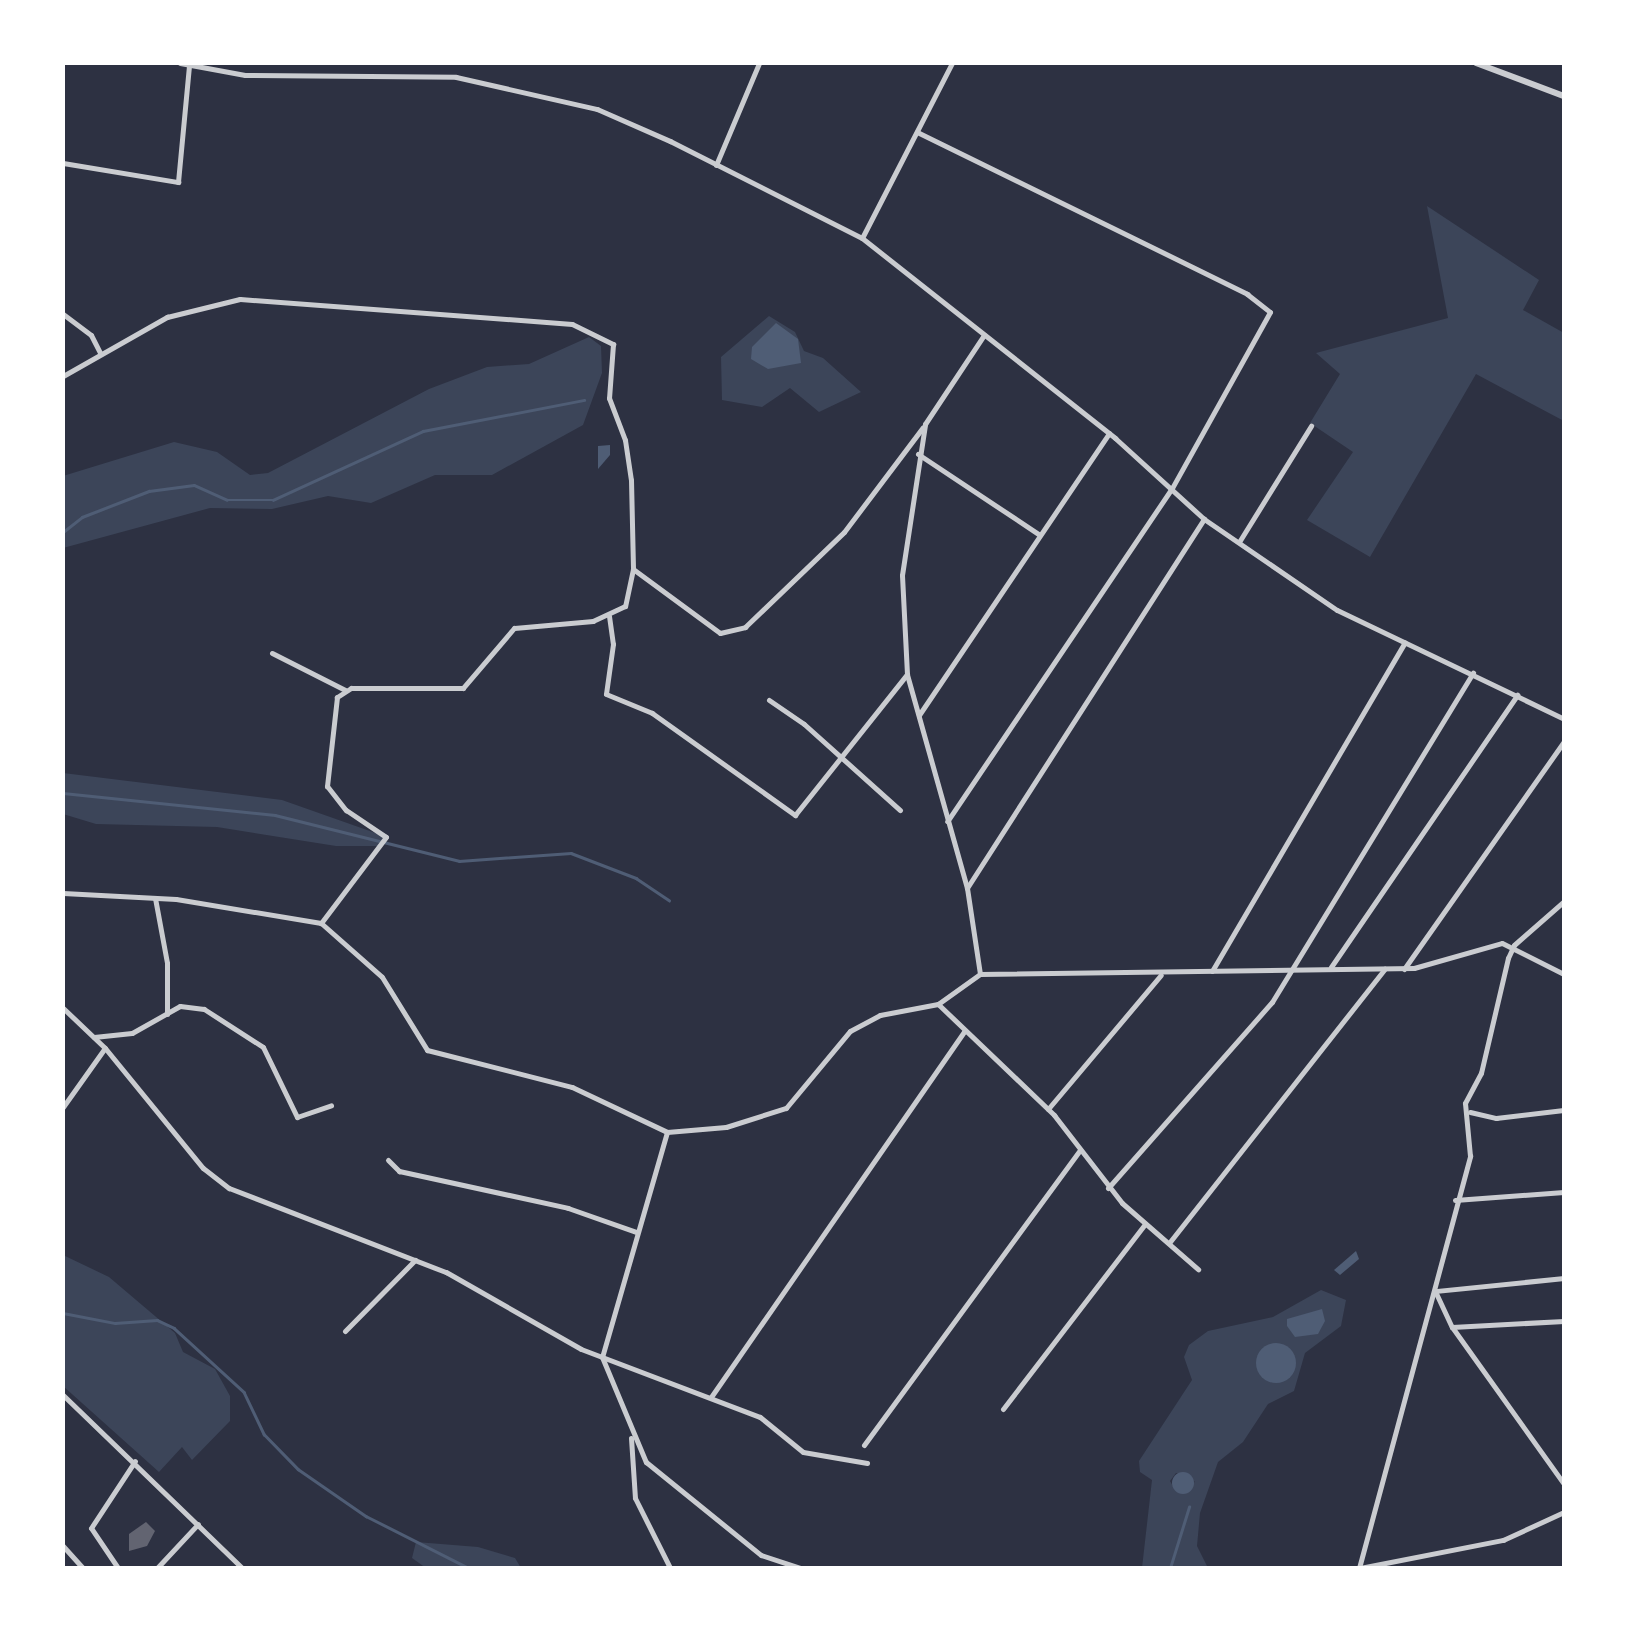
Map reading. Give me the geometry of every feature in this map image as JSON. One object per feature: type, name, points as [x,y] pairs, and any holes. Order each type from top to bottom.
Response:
[{"type":"street","points":[[180,63],[245,75],[352,72],[435,74],[565,100],[716,165],[862,238],[1109,433],[1204,519],[1337,610],[1564,719]]},
{"type":"street","points":[[352,63],[352,72]]},
{"type":"street","points":[[716,165],[759,63]]},
{"type":"street","points":[[862,238],[952,63]]},
{"type":"street","points":[[1476,63],[1564,96]]},
{"type":"street","points":[[63,163],[178,182],[189,65]]},
{"type":"street","points":[[917,132],[1267,306],[1268,317],[1171,488],[947,821]]},
{"type":"street","points":[[63,376],[167,317],[260,298],[310,308],[572,324],[606,335],[613,357],[609,398],[627,451],[633,569],[625,606],[609,616],[514,628],[463,688],[345,690],[272,653]]},
{"type":"street","points":[[63,314],[92,335],[100,353]]},
{"type":"street","points":[[633,569],[720,633],[745,627],[844,532],[925,424],[984,335]]},
{"type":"street","points":[[925,424],[918,454],[902,575],[907,674],[967,888],[980,974]]},
{"type":"street","points":[[1239,542],[1311,425]]},
{"type":"street","points":[[919,715],[1109,433]]},
{"type":"street","points":[[918,454],[1040,535]]},
{"type":"street","points":[[967,888],[1204,519]]},
{"type":"street","points":[[609,616],[613,644],[606,694],[652,713],[788,814],[802,810],[839,754],[907,674]]},
{"type":"street","points":[[1212,971],[1405,642]]},
{"type":"street","points":[[1108,1188],[1241,1040],[1290,968],[1473,673]]},
{"type":"street","points":[[321,923],[386,837],[346,810],[327,786],[331,709],[345,690]]},
{"type":"street","points":[[1331,967],[1517,695]]},
{"type":"street","points":[[769,700],[839,754],[900,810]]},
{"type":"street","points":[[1404,968],[1564,741]]},
{"type":"street","points":[[63,893],[155,898],[321,923],[382,977],[427,1050],[572,1087],[667,1132],[726,1127],[786,1108],[857,1026],[938,1004],[980,974],[1161,975],[1290,968],[1404,968],[1493,944],[1514,945],[1564,974]]},
{"type":"street","points":[[155,898],[167,963],[167,1014]]},
{"type":"street","points":[[1564,901],[1562,909],[1514,945],[1481,1073],[1465,1103],[1470,1112],[1470,1156],[1455,1200],[1435,1291],[1359,1568],[1503,1540],[1564,1512]]},
{"type":"street","points":[[1169,1243],[1385,969]]},
{"type":"street","points":[[1048,1110],[1161,975]]},
{"type":"street","points":[[938,1004],[964,1032],[1048,1110],[1108,1188],[1144,1225],[1198,1269]]},
{"type":"street","points":[[94,1037],[121,1036],[180,1006],[205,1009],[263,1047],[297,1117],[331,1105]]},
{"type":"street","points":[[63,1008],[104,1048],[215,1179],[415,1260],[602,1357],[760,1417],[803,1452],[867,1463]]},
{"type":"street","points":[[711,1397],[964,1032]]},
{"type":"street","points":[[63,1107],[104,1048]]},
{"type":"street","points":[[1470,1112],[1496,1118],[1564,1110]]},
{"type":"street","points":[[667,1132],[602,1357],[631,1438],[635,1498],[670,1568]]},
{"type":"street","points":[[864,1445],[1080,1150]]},
{"type":"street","points":[[387,1160],[399,1171],[568,1208],[636,1232]]},
{"type":"street","points":[[1455,1200],[1564,1192]]},
{"type":"street","points":[[1003,1409],[1144,1225]]},
{"type":"street","points":[[345,1331],[415,1260]]},
{"type":"street","points":[[1435,1291],[1564,1278]]},
{"type":"street","points":[[1435,1291],[1452,1327],[1564,1484]]},
{"type":"street","points":[[1452,1327],[1564,1321]]},
{"type":"street","points":[[63,1395],[135,1461],[242,1568]]},
{"type":"street","points":[[631,1438],[664,1481],[746,1544],[800,1568]]},
{"type":"street","points":[[118,1568],[91,1528],[135,1461]]},
{"type":"street","points":[[157,1568],[198,1524]]},
{"type":"street","points":[[63,1546],[83,1568]]},
{"type":"street","points":[[72,1568],[78,1560]]},
{"type":"shaded area","points":[[1427,206],[1539,280],[1523,310],[1564,333],[1564,421],[1476,374],[1370,557],[1307,520],[1353,452],[1310,423],[1340,374],[1316,353],[1448,318]]},
{"type":"shaded area","points":[[769,316],[795,332],[804,351],[823,358],[861,392],[819,412],[790,388],[762,407],[722,400],[721,357]]},
{"type":"shaded area","points":[[776,323],[798,339],[801,363],[768,369],[751,359],[752,347]]},
{"type":"shaded area","points":[[589,337],[601,346],[602,373],[583,425],[492,475],[435,475],[371,503],[328,496],[272,509],[210,508],[63,548],[63,476],[174,442],[217,452],[250,475],[268,473],[429,389],[487,367],[529,364]]},
{"type":"shaded area","points":[[610,445],[610,455],[598,469],[598,446]]},
{"type":"shaded area","points":[[63,773],[282,800],[384,836],[379,846],[336,846],[217,827],[96,824],[63,814]]},
{"type":"shaded area","points":[[1356,1251],[1359,1259],[1340,1275],[1334,1270]]},
{"type":"shaded area","points":[[63,1255],[109,1277],[175,1333],[183,1352],[215,1369],[230,1396],[230,1421],[192,1460],[182,1447],[159,1472],[63,1386]]},
{"type":"shaded area","points":[[1321,1290],[1346,1300],[1341,1326],[1305,1353],[1294,1391],[1268,1404],[1243,1442],[1218,1462],[1200,1513],[1197,1546],[1208,1568],[1142,1568],[1152,1480],[1140,1472],[1139,1461],[1192,1380],[1184,1357],[1189,1345],[1208,1331],[1273,1317]],"holes":[[[1176,1473],[1184,1474],[1195,1482],[1174,1488],[1170,1481]]]},
{"type":"shaded area","points":[[1322,1309],[1325,1321],[1318,1334],[1295,1337],[1287,1326],[1287,1319]]},
{"type":"shaded area","points":[[1276,1343],[1290,1349],[1296,1363],[1290,1377],[1276,1383],[1262,1377],[1256,1363],[1262,1349]]},
{"type":"shaded area","points":[[1183,1472],[1191,1475],[1194,1483],[1191,1491],[1183,1494],[1175,1491],[1172,1483],[1175,1475]]},
{"type":"shaded area","points":[[416,1542],[478,1547],[515,1558],[521,1568],[426,1568],[412,1558]]},
{"type":"building","points":[[146,1522],[155,1531],[147,1546],[129,1551],[129,1534]]},
{"type":"waterway","points":[[63,532],[82,517],[149,491],[194,485],[227,500],[273,500],[423,431],[584,400]]},
{"type":"waterway","points":[[63,793],[275,815],[459,861],[571,853],[636,878],[669,900]]},
{"type":"waterway","points":[[63,1313],[115,1323],[157,1320],[174,1328],[244,1392],[264,1434],[298,1469],[366,1516],[469,1568]]},
{"type":"waterway","points":[[1170,1568],[1189,1507]]}]
